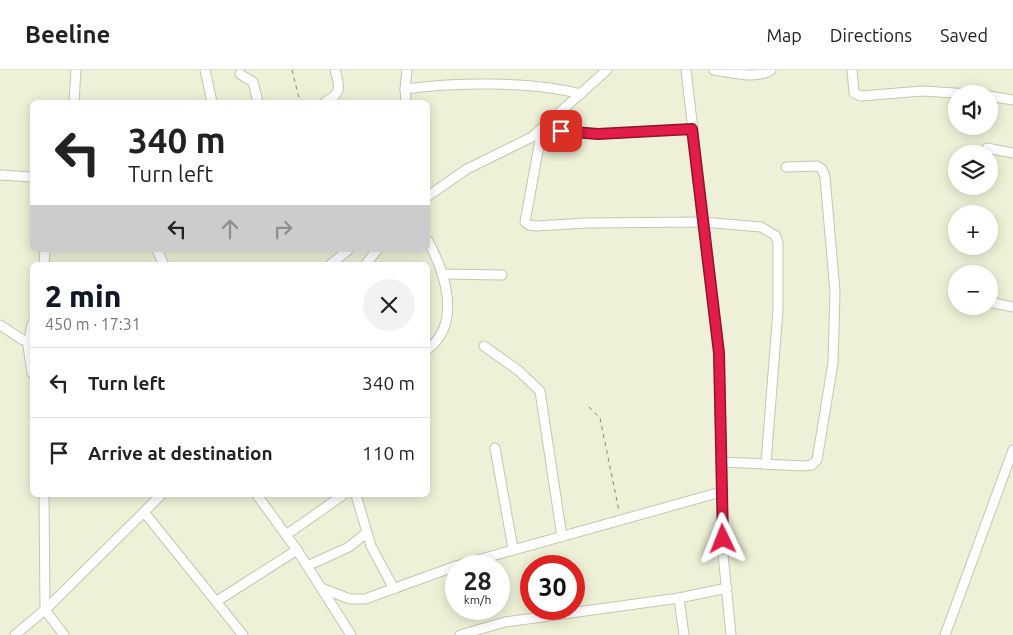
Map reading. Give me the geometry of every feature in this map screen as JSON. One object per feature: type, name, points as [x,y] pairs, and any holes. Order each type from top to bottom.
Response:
[{"type":"street","points":[[74,100],[76,70]]},
{"type":"street","points":[[205,70],[212,100]]},
{"type":"street","points":[[330,100],[334,98],[339,91],[335,70]]},
{"type":"street","points":[[406,100],[407,70]]},
{"type":"street","points":[[430,195],[467,169],[515,146],[542,129],[607,70]]},
{"type":"street","points":[[686,70],[702,222],[719,353],[723,554],[731,635]]},
{"type":"street","points":[[714,70],[755,74],[766,73],[771,70]]},
{"type":"street","points":[[852,70],[854,93],[861,96],[922,91],[948,93]]},
{"type":"street","points":[[240,74],[253,82],[258,100]]},
{"type":"street","points":[[405,89],[430,85],[484,85],[561,90],[581,94]]},
{"type":"street","points":[[998,98],[1013,100]]},
{"type":"street","points":[[542,129],[598,134],[692,129]]},
{"type":"street","points":[[542,129],[527,206],[525,222],[529,226],[702,222],[761,226],[776,236],[778,243],[778,310],[766,464]]},
{"type":"street","points":[[998,150],[1013,153]]},
{"type":"street","points":[[722,462],[803,466],[812,465],[817,460],[833,363],[835,292],[824,173],[817,166],[786,167]]},
{"type":"street","points":[[0,175],[30,177]]},
{"type":"street","points":[[430,246],[442,274],[447,301],[446,326],[439,339],[430,347]]},
{"type":"street","points":[[334,262],[346,252]]},
{"type":"street","points":[[367,262],[375,252]]},
{"type":"street","points":[[442,274],[502,275]]},
{"type":"street","points":[[998,304],[1013,307]]},
{"type":"street","points":[[0,325],[30,340]]},
{"type":"street","points":[[484,346],[519,371],[540,391],[562,537]]},
{"type":"street","points":[[495,448],[513,549]]},
{"type":"street","points":[[945,635],[1013,450]]},
{"type":"street","points":[[493,555],[622,521],[721,492]]},
{"type":"street","points":[[44,497],[45,610],[64,635]]},
{"type":"street","points":[[15,635],[45,610],[159,497]]},
{"type":"street","points":[[258,497],[308,566],[351,635]]},
{"type":"street","points":[[286,535],[340,497]]},
{"type":"street","points":[[357,497],[362,510],[366,534],[394,589]]},
{"type":"street","points":[[144,512],[243,635]]},
{"type":"street","points":[[308,566],[349,547],[366,534]]},
{"type":"street","points":[[217,602],[297,550]]},
{"type":"street","points":[[321,588],[357,600],[378,596],[445,570]]},
{"type":"street","points":[[460,635],[505,622],[680,598],[727,588]]},
{"type":"street","points":[[680,598],[684,635]]},
{"type":"street","points":[[53,621],[54,635]]},
{"type":"path","points":[[292,70],[300,100]]},
{"type":"path","points":[[589,407],[600,418],[622,521]]},
{"type":"route","points":[[561,131],[598,134],[692,129],[719,353],[723,539]]}]
